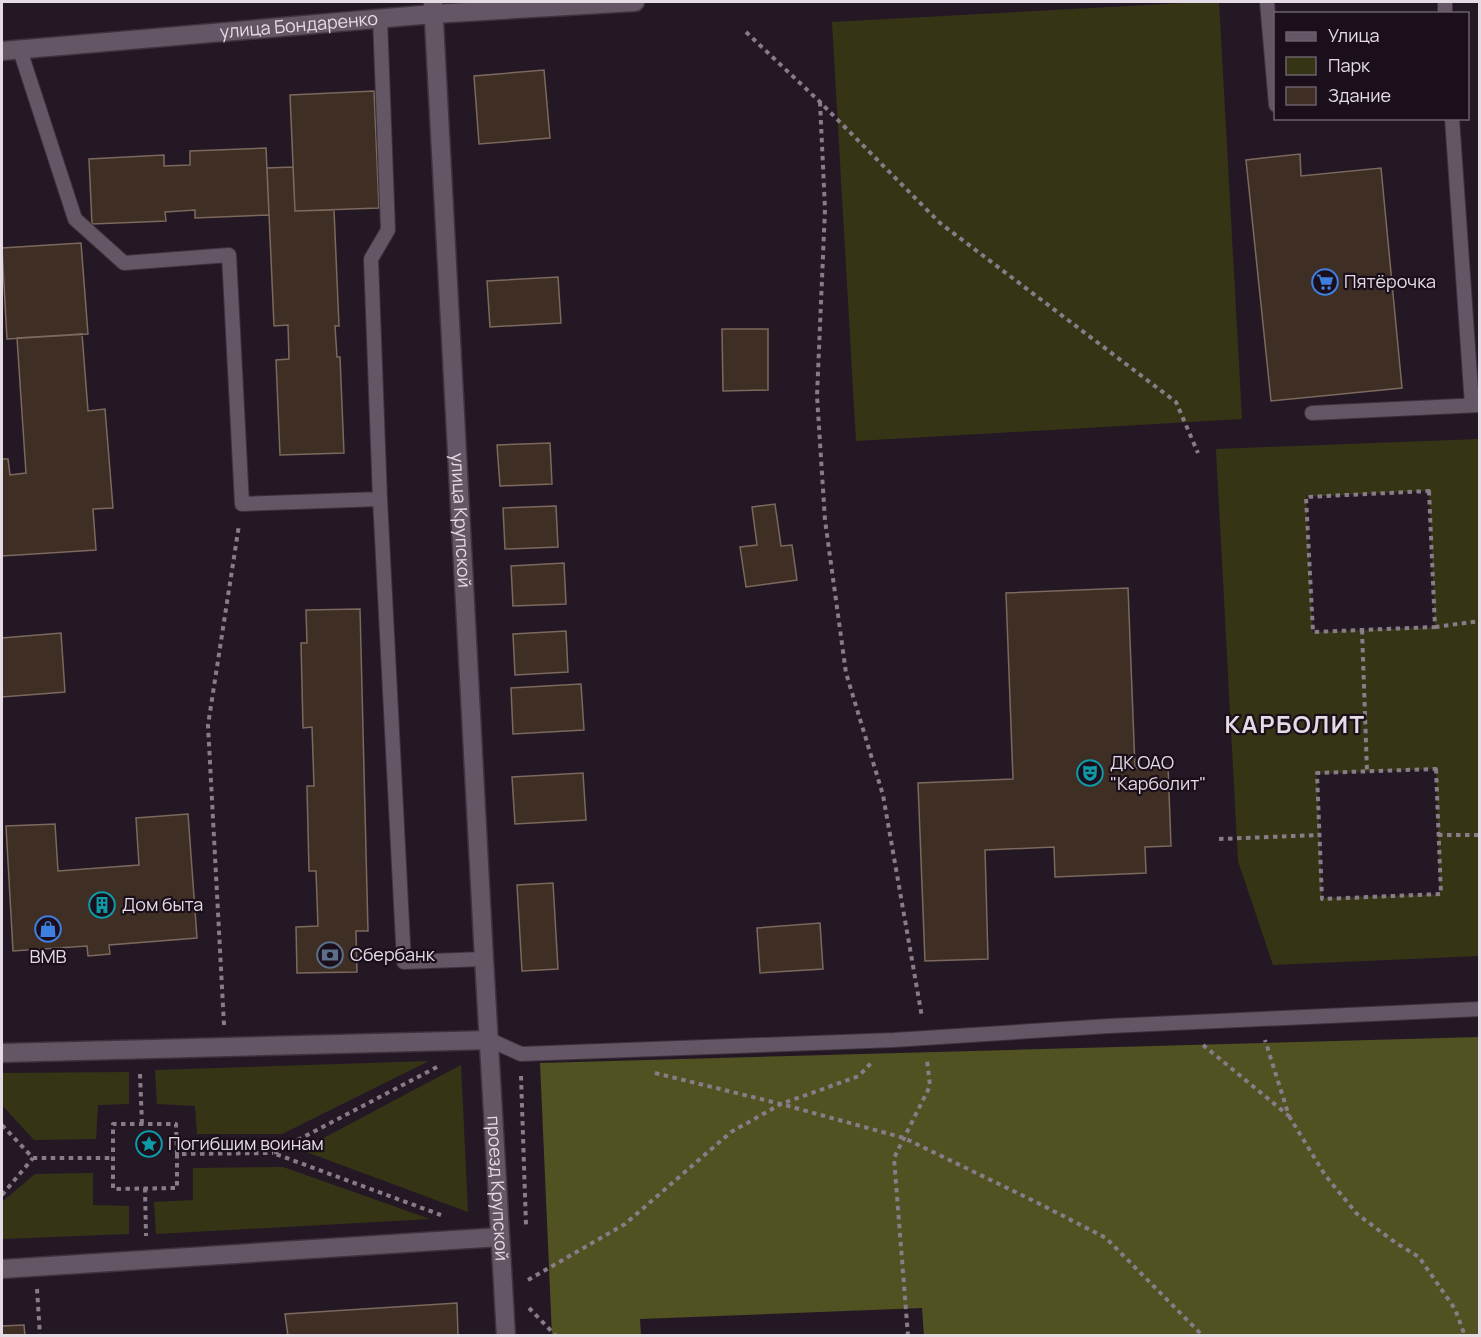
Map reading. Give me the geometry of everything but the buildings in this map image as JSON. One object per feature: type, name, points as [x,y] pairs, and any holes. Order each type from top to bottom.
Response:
[{"type":"street","name":"улица Бондаренко","points":[[11,51],[380,18],[433,8],[635,2]]},
{"type":"street","name":"улица Крупской","points":[[433,8],[490,1040]]},
{"type":"street","points":[[2,1053],[490,1040]]},
{"type":"street","name":"проезд Крупской","points":[[490,1040],[506,1335]]},
{"type":"street","points":[[2,1269],[500,1237]]},
{"type":"lane","points":[[1267,2],[1274,92]]},
{"type":"lane","points":[[380,18],[388,230],[371,260],[380,499],[404,962],[484,959]]},
{"type":"lane","points":[[11,51],[75,219],[124,263],[229,255],[242,504],[380,499]]},
{"type":"lane","points":[[1312,413],[1475,405],[1452,120]]},
{"type":"lane","points":[[490,1040],[521,1054],[894,1040],[1177,1023],[1479,1009]]},
{"type":"path","points":[[746,32],[820,102],[940,223],[1176,402],[1198,453]]},
{"type":"path","points":[[820,102],[825,209],[817,396],[825,520],[846,673],[883,795],[925,1037],[930,1086],[894,1158],[909,1335]]},
{"type":"path","points":[[1435,627],[1429,491],[1306,496],[1312,632],[1435,627],[1479,621]]},
{"type":"path","points":[[226,1047],[208,725],[242,504]]},
{"type":"path","points":[[1362,630],[1367,771]]},
{"type":"path","points":[[1436,769],[1441,894],[1322,899],[1320,835],[1317,773],[1436,769]]},
{"type":"path","points":[[1219,839],[1320,835]]},
{"type":"path","points":[[1438,835],[1479,835]]},
{"type":"path","points":[[1259,1020],[1289,1116],[1325,1175],[1358,1214],[1396,1243],[1419,1257],[1455,1309],[1465,1335]]},
{"type":"path","points":[[1177,1023],[1289,1116]]},
{"type":"path","points":[[528,1280],[625,1224],[731,1131],[781,1104],[859,1076],[894,1040]]},
{"type":"path","points":[[138,1049],[142,1124]]},
{"type":"path","points":[[521,1054],[527,1232]]},
{"type":"path","points":[[273,1153],[438,1067]]},
{"type":"path","points":[[653,1072],[904,1138],[1106,1238],[1203,1335]]},
{"type":"path","points":[[112,1124],[176,1124],[177,1154],[177,1188],[113,1189],[112,1124]]},
{"type":"path","points":[[2,1125],[33,1158],[113,1158]]},
{"type":"path","points":[[177,1154],[273,1153],[446,1217]]},
{"type":"path","points":[[2,1195],[33,1158]]},
{"type":"path","points":[[145,1188],[147,1260]]},
{"type":"path","points":[[36,1267],[40,1335]]},
{"type":"path","points":[[528,1268],[528,1289]]},
{"type":"path","points":[[529,1298],[530,1317]]},
{"type":"green space","points":[[1219,2],[1242,419],[856,441],[832,22]]},
{"type":"green space","points":[[1479,439],[1479,956],[1273,965],[1238,861],[1216,449]],"holes":[[[1429,491],[1435,627],[1313,632],[1306,497]],[[1436,769],[1440,894],[1322,898],[1317,774]]]},
{"type":"green space","points":[[429,1061],[282,1134],[197,1134],[195,1106],[157,1104],[155,1070]]},
{"type":"green space","points":[[461,1065],[468,1212],[301,1150]]},
{"type":"green space","points":[[129,1072],[129,1104],[98,1105],[96,1139],[34,1140],[2,1105],[2,1073]]},
{"type":"green space","points":[[283,1167],[430,1219],[156,1234],[154,1202],[193,1200],[193,1168]]},
{"type":"green space","points":[[93,1173],[93,1205],[129,1206],[129,1234],[2,1239],[2,1202],[35,1174]]},
{"type":"shaded area","points":[[1479,1037],[1479,1335],[924,1336],[922,1308],[640,1319],[641,1335],[552,1335],[540,1063]]},
{"type":"place","name":"Пятёрочка","points":[[1325,282]]},
{"type":"place","name":"ДК ОАО \"Карболит\"","points":[[1090,773]]},
{"type":"place","name":"Дом быта","points":[[102,905]]},
{"type":"place","name":"ВМВ","points":[[48,929]]},
{"type":"place","name":"Сбербанк","points":[[330,955]]},
{"type":"place","name":"Погибшим воинам","points":[[149,1144]]},
{"type":"district","name":"КАРБОЛИТ","points":[[1295,725]]}]
